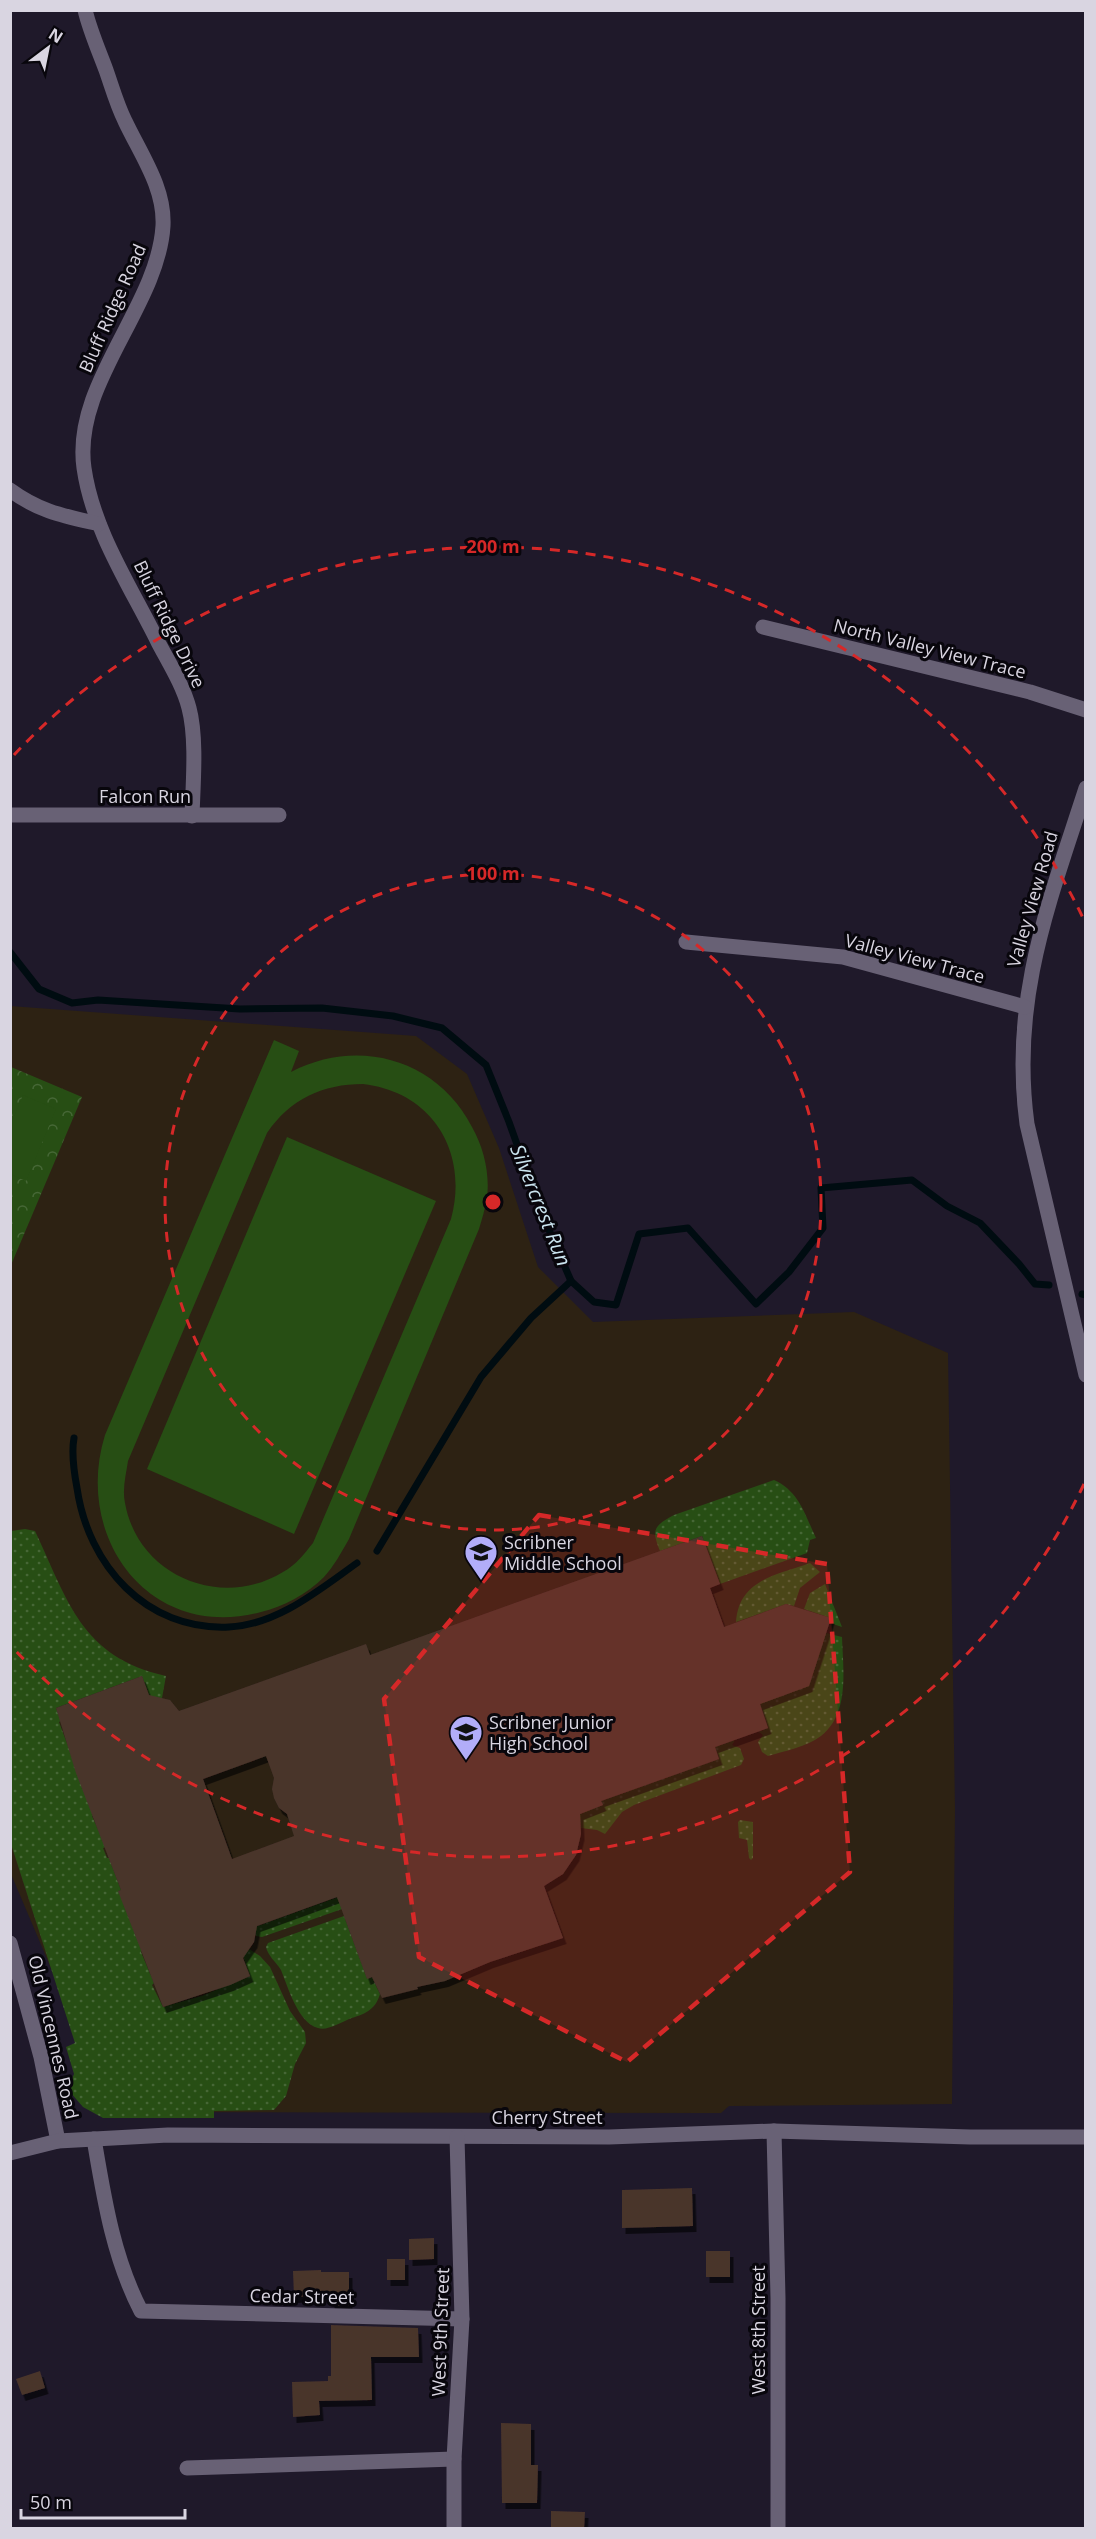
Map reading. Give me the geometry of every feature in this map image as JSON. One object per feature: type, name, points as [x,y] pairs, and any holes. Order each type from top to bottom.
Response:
[{"type":"street","name":"Bluff Ridge Road","points":[[85,10],[124,120],[146,161],[162,202],[163,222],[162,243],[156,262],[109,362],[86,430],[84,467],[92,506],[99,524]]},
{"type":"street","points":[[10,490],[31,505],[61,516],[99,524]]},
{"type":"street","name":"Bluff Ridge Drive","points":[[99,524],[150,623],[189,708],[193,755],[192,816]]},
{"type":"street","name":"North Valley View Trace","points":[[764,627],[1030,692],[1086,710]]},
{"type":"street","name":"Valley View Road","points":[[1086,788],[1042,926],[1025,1007],[1021,1048],[1022,1087],[1027,1124],[1086,1375]]},
{"type":"street","name":"Falcon Run","points":[[10,815],[279,815]]},
{"type":"street","name":"Valley View Trace","points":[[686,942],[843,957],[1025,1007]]},
{"type":"street","name":"Old Vincennes Road","points":[[10,1943],[39,2045],[58,2141]]},
{"type":"street","name":"Cherry Street","points":[[10,2153],[58,2141],[168,2135],[609,2137],[774,2131],[970,2137],[1086,2137]]},
{"type":"street","name":"West 8th Street","points":[[774,2131],[778,2298],[778,2529]]},
{"type":"street","name":"West 9th Street","points":[[454,2529],[454,2459],[462,2319],[457,2137]]},
{"type":"street","name":"Cedar Street","points":[[94,2139],[106,2214],[129,2288],[141,2311],[462,2319]]},
{"type":"street","points":[[187,2468],[454,2459]]},
{"type":"highlighted area","points":[[539,1515],[827,1564],[850,1872],[627,2062],[419,1957],[384,1699]]},
{"type":"shaded area","name":"Scribner Middle School","points":[[10,1006],[416,1036],[467,1074],[499,1148],[538,1267],[593,1322],[854,1312],[948,1353],[955,1810],[952,2104],[729,2106],[721,2113],[112,2112],[11,1874]]},
{"type":"green space","points":[[274,1040],[299,1051],[291,1072],[317,1062],[343,1056],[368,1056],[394,1061],[417,1070],[438,1085],[457,1104],[472,1127],[485,1161],[488,1180],[487,1198],[479,1229],[349,1539],[324,1577],[302,1594],[278,1607],[261,1612],[221,1617],[185,1611],[154,1596],[129,1573],[111,1544],[100,1510],[98,1473],[105,1435]],"holes":[[[363,1084],[388,1089],[409,1099],[426,1113],[440,1130],[450,1149],[455,1171],[455,1195],[451,1219],[313,1543],[292,1566],[259,1583],[234,1588],[209,1586],[186,1579],[164,1567],[146,1550],[133,1528],[124,1498],[128,1461],[267,1133],[286,1111],[321,1091],[334,1087]]]},
{"type":"green space","points":[[11,1067],[82,1097],[11,1265]]},
{"type":"green space","points":[[23,1095],[56,1109],[26,1181],[10,1174],[11,1124]]},
{"type":"green space","points":[[287,1137],[436,1201],[294,1534],[147,1469]]},
{"type":"green space","points":[[774,1480],[790,1490],[800,1504],[816,1538],[810,1540],[807,1553],[720,1584],[702,1536],[660,1551],[655,1533],[658,1525],[667,1519]]},
{"type":"green space","points":[[25,1529],[35,1531],[69,1603],[81,1623],[96,1640],[114,1655],[137,1667],[166,1676],[162,1698],[150,1698],[142,1676],[56,1708],[61,1721],[59,1722],[94,1815],[92,1816],[106,1847],[103,1848],[121,1890],[119,1891],[154,1983],[152,1985],[163,2007],[202,1996],[250,1976],[242,1953],[249,1949],[260,1956],[270,1967],[290,2011],[305,2032],[306,2043],[295,2064],[286,2096],[274,2110],[214,2111],[214,2118],[103,2118],[83,2107],[70,2092],[70,2083],[74,2074],[66,2047],[75,2043],[11,1844],[11,1531]]},
{"type":"green space","points":[[810,1563],[820,1572],[800,1588],[794,1606],[786,1604],[736,1622],[744,1596],[752,1588],[773,1576]]},
{"type":"green space","points":[[825,1584],[842,1627],[830,1623],[831,1618],[804,1609],[810,1593]]},
{"type":"green space","points":[[826,1633],[842,1637],[843,1690],[837,1715],[830,1726],[815,1740],[768,1756],[762,1752],[758,1742],[763,1735],[759,1732],[768,1728],[760,1704]]},
{"type":"green space","points":[[735,1740],[732,1745],[740,1748],[744,1759],[741,1765],[634,1805],[622,1812],[605,1834],[597,1830],[581,1828],[580,1821],[555,1822],[603,1805],[601,1801],[719,1759],[715,1747]]},
{"type":"green space","points":[[740,1820],[753,1822],[753,1858],[751,1860],[747,1840],[739,1838],[738,1822]]},
{"type":"green space","points":[[347,1894],[345,1908],[262,1937],[256,1936],[255,1927]]},
{"type":"green space","points":[[344,1916],[367,1978],[372,1977],[380,1994],[372,2008],[364,2013],[322,2029],[311,2025],[299,2012],[281,1970],[266,1947],[268,1943]]},
{"type":"building","points":[[702,1536],[720,1584],[710,1588],[724,1627],[786,1604],[831,1618],[809,1686],[760,1704],[768,1728],[715,1747],[719,1759],[601,1801],[603,1805],[580,1814],[581,1834],[576,1855],[563,1874],[544,1886],[563,1938],[490,1962],[445,1981],[382,1998],[372,1977],[367,1979],[337,1897],[257,1926],[254,1942],[243,1958],[250,1976],[163,2007],[118,1891],[121,1890],[76,1773],[56,1708],[142,1676],[149,1695],[170,1700],[179,1711],[366,1644],[370,1655]],"holes":[[[266,1756],[274,1778],[272,1789],[274,1798],[279,1808],[287,1814],[294,1836],[232,1859],[203,1779]]]},
{"type":"building","points":[[692,2188],[693,2226],[622,2228],[622,2190]]},
{"type":"building","points":[[434,2238],[434,2259],[409,2260],[409,2239]]},
{"type":"building","points":[[706,2251],[730,2251],[730,2277],[706,2277]]},
{"type":"building","points":[[387,2259],[405,2259],[405,2280],[387,2280]]},
{"type":"building","points":[[321,2270],[321,2272],[349,2272],[349,2306],[331,2306],[331,2298],[326,2298],[326,2295],[294,2297],[293,2271]]},
{"type":"building","points":[[331,2325],[418,2328],[419,2357],[371,2357],[372,2400],[319,2401],[320,2415],[293,2417],[292,2382],[328,2381],[328,2376],[331,2376]]},
{"type":"building","points":[[40,2371],[45,2388],[22,2395],[16,2379]]},
{"type":"building","points":[[501,2423],[531,2424],[531,2465],[538,2465],[537,2503],[502,2503]]},
{"type":"building","points":[[551,2511],[585,2512],[584,2529],[551,2529]]},
{"type":"waterway","name":"Silvercrest Run","points":[[10,952],[39,989],[72,1003],[98,1000],[240,1009],[322,1008],[393,1016],[442,1028],[486,1065],[540,1209],[571,1281],[594,1302],[616,1305],[639,1234],[688,1228],[756,1304],[789,1272],[823,1228],[821,1188],[912,1180],[947,1206],[980,1223],[1035,1284],[1049,1285]]},
{"type":"waterway","points":[[377,1551],[481,1377],[531,1318],[571,1281]]},
{"type":"waterway","name":"Silvercrest Run","points":[[1082,1294],[1086,1295]]},
{"type":"waterway","points":[[74,1438],[73,1457],[77,1488],[83,1516],[94,1543],[108,1567],[126,1588],[147,1605],[172,1618],[199,1625],[229,1627],[264,1620],[297,1604],[357,1563]]},
{"type":"place","name":"Scribner Middle School","points":[[481,1581]]},
{"type":"place","name":"Scribner Junior High School","points":[[466,1761]]}]
